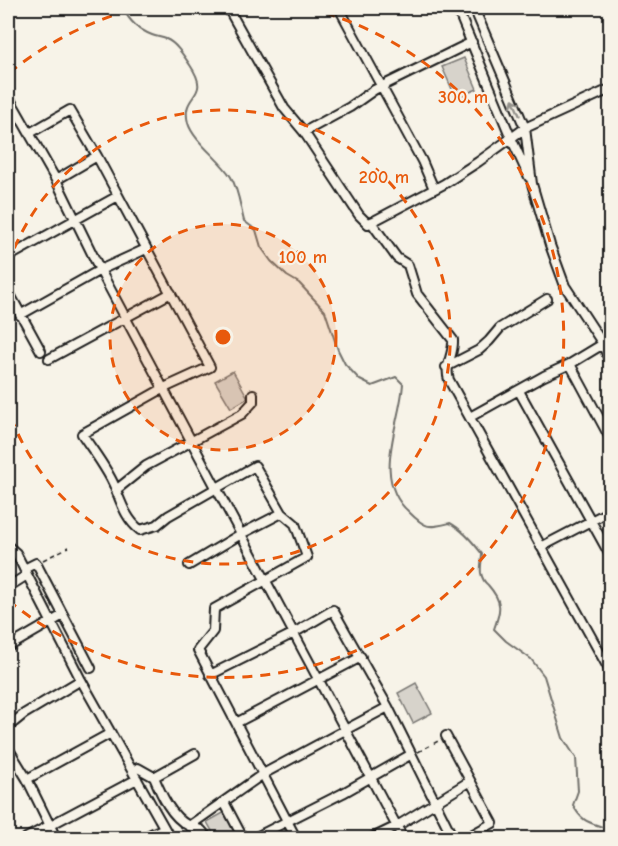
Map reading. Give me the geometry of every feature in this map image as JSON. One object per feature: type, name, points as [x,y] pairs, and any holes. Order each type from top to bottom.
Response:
[{"type":"street","points":[[228,8],[284,108],[304,132],[359,215],[368,224],[434,189],[478,162],[525,128],[610,89]]},
{"type":"street","points":[[339,8],[422,161],[434,189]]},
{"type":"street","points":[[457,8],[510,138],[532,184],[565,286],[610,351]]},
{"type":"street","points":[[474,8],[525,128],[532,184]]},
{"type":"street","points":[[304,132],[350,107],[382,85],[472,42]]},
{"type":"street","points":[[8,96],[56,180],[100,270],[266,580],[292,634],[403,838]]},
{"type":"street","points":[[30,133],[70,110],[210,367],[164,388],[82,434],[116,490],[121,506],[140,530],[157,525],[168,516],[255,466],[282,513],[295,524],[308,557],[214,609],[213,631],[198,650],[296,838]]},
{"type":"street","points":[[56,180],[97,156]]},
{"type":"street","points":[[8,257],[118,196]]},
{"type":"street","points":[[371,222],[397,258],[408,265],[417,294],[453,340],[453,348],[446,367],[449,380],[610,672]]},
{"type":"street","points":[[20,315],[100,270],[146,249]]},
{"type":"street","points":[[8,291],[41,351]]},
{"type":"street","points":[[49,359],[171,294]]},
{"type":"street","points":[[446,367],[479,350],[500,328],[547,299]]},
{"type":"street","points":[[603,344],[610,363]]},
{"type":"street","points":[[470,417],[603,344]]},
{"type":"street","points":[[570,364],[610,438]]},
{"type":"street","points":[[519,391],[610,555]]},
{"type":"street","points":[[116,490],[146,466],[242,414],[253,402],[253,394]]},
{"type":"street","points":[[541,547],[610,511]]},
{"type":"street","points":[[189,565],[282,513]]},
{"type":"street","points":[[8,546],[16,553],[81,680],[170,838]]},
{"type":"street","points":[[8,587],[36,563],[91,668]]},
{"type":"street","points":[[210,675],[292,634],[333,610],[388,707],[453,838]]},
{"type":"street","points":[[8,647],[63,615]]},
{"type":"street","points":[[236,723],[361,657]]},
{"type":"street","points":[[8,727],[24,714],[81,680]]},
{"type":"street","points":[[189,826],[263,774],[388,707]]},
{"type":"street","points":[[27,779],[111,733]]},
{"type":"street","points":[[446,736],[494,823],[466,838]]},
{"type":"street","points":[[8,748],[27,779],[56,838]]},
{"type":"street","points":[[154,777],[195,754]]},
{"type":"street","points":[[254,838],[371,778],[410,755]]},
{"type":"street","points":[[26,838],[135,775],[138,768],[154,777],[176,818],[201,830],[207,838]]},
{"type":"street","points":[[372,838],[397,826],[470,781]]},
{"type":"street","points":[[224,802],[243,838]]},
{"type":"street","points":[[143,838],[164,828]]},
{"type":"path","points":[[36,563],[69,547]]},
{"type":"path","points":[[410,755],[446,736]]},
{"type":"shaded area","points":[[464,58],[477,89],[456,98],[442,67]]},
{"type":"shaded area","points":[[233,371],[248,398],[231,408],[215,381]]},
{"type":"shaded area","points":[[416,683],[432,713],[413,723],[398,693]]},
{"type":"shaded area","points":[[225,812],[240,838],[216,838],[207,822]]},
{"type":"waterway","points":[[123,8],[131,21],[139,28],[173,43],[190,65],[198,84],[188,106],[188,123],[191,130],[231,177],[238,193],[244,221],[256,230],[261,247],[271,261],[287,276],[299,283],[325,311],[345,364],[360,380],[372,386],[396,377],[403,384],[390,468],[392,484],[398,498],[419,522],[428,526],[450,523],[468,537],[482,554],[482,577],[496,596],[499,606],[494,629],[531,659],[544,676],[563,738],[576,758],[578,791],[573,805],[585,820],[610,830]]}]
